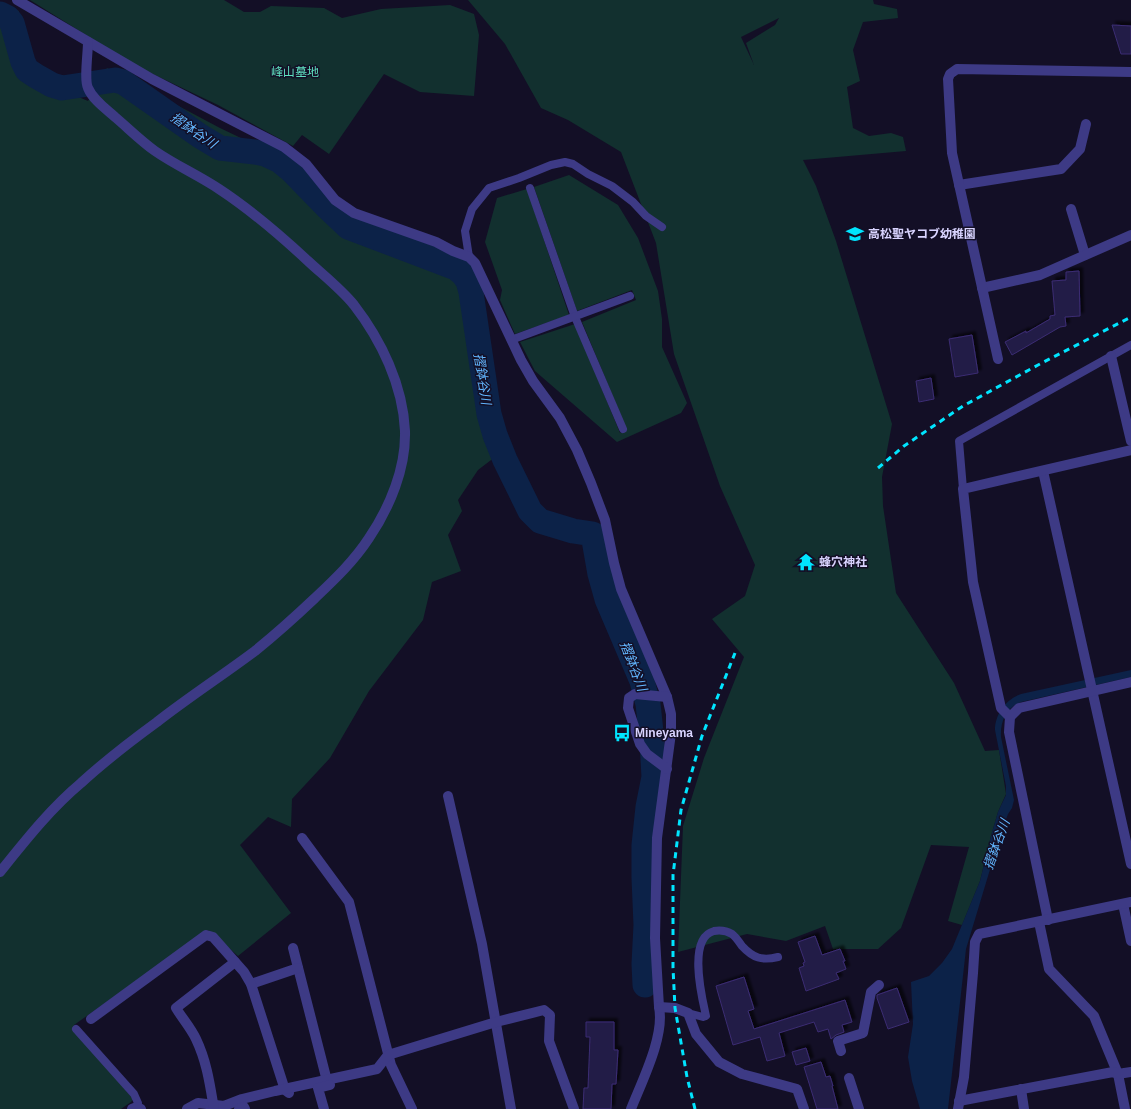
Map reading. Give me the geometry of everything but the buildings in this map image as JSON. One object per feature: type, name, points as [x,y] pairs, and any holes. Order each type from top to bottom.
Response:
[{"type":"street","points":[[17,0],[152,79],[284,147],[306,164],[335,200],[354,213],[436,242],[469,257],[475,263],[511,340],[533,381],[560,418],[577,450],[605,520],[621,589],[667,697],[671,714],[671,733],[667,769],[657,838],[655,938],[659,1007],[661,1016],[657,1040],[631,1109]]},
{"type":"street","points":[[0,872],[37,827],[80,783],[156,723],[255,650],[295,617],[334,580],[354,558],[369,538],[384,512],[397,480],[403,452],[405,431],[402,407],[397,386],[385,355],[371,329],[352,302],[264,222],[205,180],[154,150],[99,103],[87,84],[88,42]]},
{"type":"street","points":[[998,359],[952,153],[948,79],[953,71],[957,69],[1131,72]]},
{"type":"street","points":[[959,185],[1061,169],[1080,149],[1086,124]]},
{"type":"street","points":[[1071,209],[1085,255]]},
{"type":"street","points":[[982,288],[1040,275],[1131,235]]},
{"type":"street","points":[[1111,356],[1131,441]]},
{"type":"street","points":[[1125,1109],[1118,1074],[1094,1016],[1049,969],[1044,921],[1009,732],[1007,713],[973,582],[963,489],[1131,450]]},
{"type":"street","points":[[1043,471],[1131,864]]},
{"type":"street","points":[[1007,713],[1091,686],[1131,682]]},
{"type":"street","points":[[667,697],[635,694],[629,698],[628,708],[640,744],[648,754],[667,769]]},
{"type":"street","points":[[448,796],[482,944],[511,1109]]},
{"type":"street","points":[[302,838],[349,902],[391,1065],[412,1109]]},
{"type":"street","points":[[1131,941],[1127,903],[979,934],[975,942],[964,1077],[958,1105],[1021,1089],[1113,1072],[1118,1074],[1131,1072]]},
{"type":"street","points":[[91,1019],[206,935],[213,937],[244,972],[250,984],[285,1090],[292,1095],[337,1084],[345,1077]]},
{"type":"street","points":[[293,948],[327,1081]]},
{"type":"street","points":[[213,1107],[208,1071],[196,1038],[176,1008],[235,962]]},
{"type":"street","points":[[250,984],[298,968]]},
{"type":"street","points":[[841,1051],[838,1041],[863,1033],[871,992],[879,985]]},
{"type":"street","points":[[659,1007],[675,1008],[688,1013],[696,1034],[719,1062],[742,1074],[797,1089],[804,1109]]},
{"type":"street","points":[[187,1109],[198,1103],[213,1107],[224,1106],[242,1099],[377,1069],[388,1055],[496,1022],[544,1010],[550,1015],[549,1041],[574,1109]]},
{"type":"street","points":[[849,1078],[859,1109]]},
{"type":"street","points":[[318,1088],[324,1109]]},
{"type":"street","points":[[1021,1089],[1024,1109]]},
{"type":"street","points":[[239,1109],[244,1107],[245,1109]]},
{"type":"lane","points":[[469,257],[465,231],[472,210],[490,188],[551,165],[565,162],[573,164],[588,174],[612,186],[633,202],[646,216],[662,227]]},
{"type":"lane","points":[[530,188],[575,317],[623,429]]},
{"type":"lane","points":[[511,340],[630,296]]},
{"type":"lane","points":[[963,489],[959,441],[1131,345]]},
{"type":"lane","points":[[688,1013],[703,1017],[706,1016],[698,978],[699,953],[703,939],[708,934],[713,931],[720,930],[727,932],[732,934],[743,947],[758,958],[764,960],[778,957]]},
{"type":"lane","points":[[76,1029],[134,1094],[138,1103],[137,1108]]},
{"type":"green space","name":"峰山墓地","points":[[30,0],[224,0],[244,12],[260,12],[271,6],[324,8],[342,18],[381,9],[450,5],[474,14],[479,35],[474,96],[420,92],[384,74],[329,154],[302,135],[293,146],[218,105],[134,65]]},
{"type":"green space","points":[[468,0],[873,0],[874,4],[897,9],[898,18],[863,22],[853,50],[860,81],[847,87],[853,128],[869,136],[891,133],[903,137],[906,151],[803,160],[816,186],[836,241],[892,424],[882,477],[883,506],[896,593],[954,683],[985,751],[999,750],[1006,794],[998,812],[980,881],[962,925],[948,921],[969,847],[931,845],[901,928],[878,949],[833,949],[825,926],[786,941],[747,934],[678,952],[683,826],[704,758],[744,657],[712,619],[745,596],[755,565],[720,486],[674,354],[656,243],[621,152],[568,120],[541,108],[505,44]],"holes":[[[779,18],[775,25],[746,43],[754,65],[741,37]]]},
{"type":"green space","points":[[0,3],[19,11],[20,39],[34,78],[88,101],[107,68],[220,128],[291,162],[322,200],[350,225],[436,252],[465,270],[475,284],[496,422],[495,457],[478,470],[458,500],[462,511],[448,535],[461,571],[432,582],[423,620],[369,691],[330,758],[292,799],[291,827],[268,817],[240,845],[291,913],[238,956],[208,930],[74,1025],[75,1030],[133,1099],[121,1109],[0,1109]]},
{"type":"green space","points":[[569,175],[618,205],[638,238],[658,291],[662,319],[662,347],[687,403],[681,413],[617,442],[535,371],[520,342],[575,324],[620,433],[627,430],[582,322],[636,300],[632,290],[577,311],[534,187]]},
{"type":"green space","points":[[527,189],[569,315],[515,334],[500,300],[502,290],[485,242],[497,198]]},
{"type":"water","points":[[1131,670],[1131,677],[1021,702],[1011,708],[1005,716],[1001,737],[1014,800],[1001,833],[966,949],[948,1109],[920,1109],[912,1081],[908,1057],[913,1024],[911,982],[929,976],[942,963],[952,949],[980,881],[998,812],[1006,795],[1006,786],[995,730],[999,713],[1006,703],[1021,694]]},
{"type":"waterway","name":"摺鉢谷川","points":[[0,14],[8,18],[12,23],[23,62],[27,70],[36,76],[52,85],[62,88],[115,80],[123,82],[200,136],[220,148],[265,154],[280,161],[291,170],[348,227],[456,268],[468,281],[471,292],[489,414],[495,435],[505,460],[530,511],[540,521],[573,531],[593,534],[600,574],[607,599],[642,681],[648,704],[654,777],[648,807],[644,845],[646,925],[644,964],[645,985]]},
{"type":"railway","points":[[878,468],[904,446],[963,406],[1131,317]]},
{"type":"railway","points":[[695,1109],[687,1077],[675,1008],[673,968],[673,875],[681,810],[702,736],[735,653]]},
{"type":"place","name":"高松聖ヤコブ幼稚園","points":[[855,234]]},
{"type":"place","name":"蜂穴神社","points":[[806,562]]},
{"type":"place","name":"Mineyama","points":[[622,733]]}]
